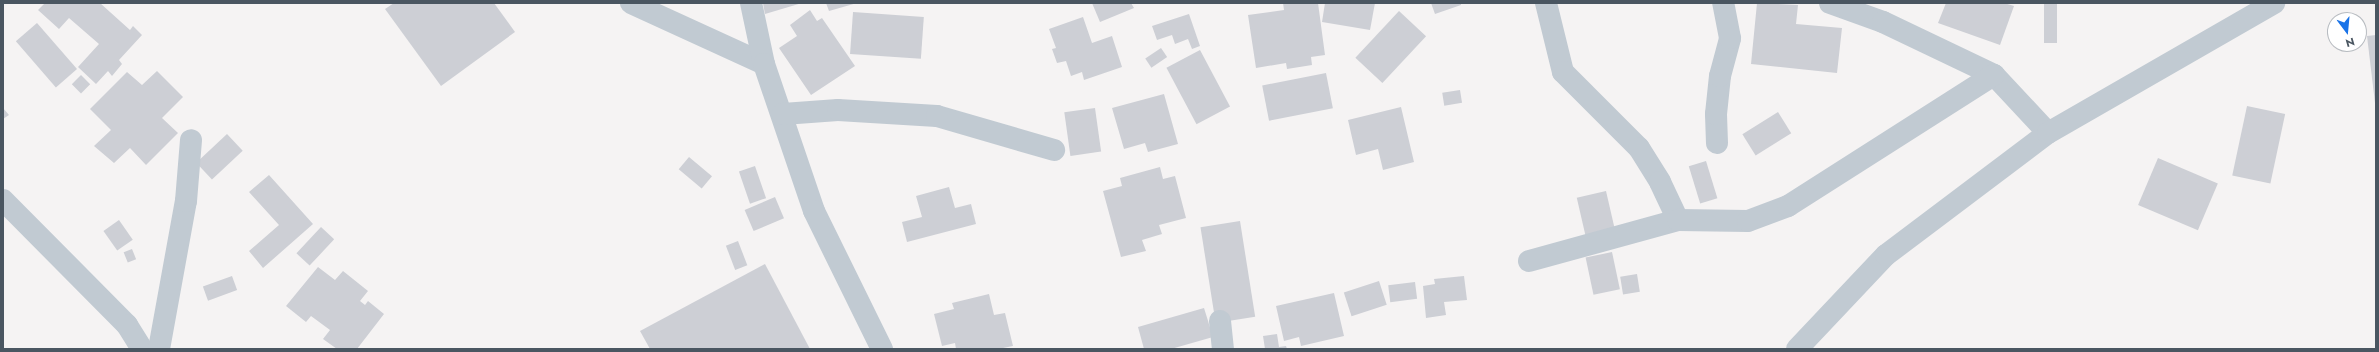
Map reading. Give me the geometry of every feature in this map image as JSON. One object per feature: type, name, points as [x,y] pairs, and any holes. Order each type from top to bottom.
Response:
[{"type":"street","points":[[631,3],[764,64]]},
{"type":"street","points":[[751,3],[764,64],[783,114],[814,211],[882,349]]},
{"type":"street","points":[[1546,3],[1563,72],[1639,148],[1660,182],[1678,220]]},
{"type":"street","points":[[1717,143],[1716,114],[1720,76],[1730,38],[1723,3]]},
{"type":"street","points":[[1830,3],[1883,22],[1994,75],[2048,133]]},
{"type":"street","points":[[1797,349],[1886,255],[2048,133],[2274,3]]},
{"type":"street","points":[[1530,261],[1678,220],[1748,221],[1788,206],[1994,75]]},
{"type":"street","points":[[783,114],[838,110],[937,116],[1054,150]]},
{"type":"street","points":[[159,349],[186,201],[191,140]]},
{"type":"street","points":[[3,200],[127,325],[142,349]]},
{"type":"street","points":[[1220,322],[1223,349]]},
{"type":"building","points":[[45,3],[100,3],[130,30],[133,26],[142,35],[119,60],[122,64],[112,76],[108,71],[96,84],[78,67],[99,44],[69,18],[59,29],[38,10]]},
{"type":"building","points":[[394,3],[494,3],[515,32],[441,86],[385,9]]},
{"type":"building","points":[[763,3],[802,3],[765,14]]},
{"type":"building","points":[[826,3],[857,3],[829,11]]},
{"type":"building","points":[[1092,3],[1131,3],[1134,8],[1100,22]]},
{"type":"building","points":[[1283,3],[1318,3],[1325,55],[1311,57],[1312,65],[1287,69],[1286,63],[1256,68],[1248,15],[1284,10]]},
{"type":"building","points":[[1325,3],[1375,3],[1370,30],[1322,22]]},
{"type":"building","points":[[1431,3],[1461,3],[1461,5],[1435,14]]},
{"type":"building","points":[[1757,3],[1798,5],[1796,24],[1842,28],[1837,73],[1751,64]]},
{"type":"building","points":[[1946,3],[2004,3],[2014,6],[2000,45],[1938,23]]},
{"type":"building","points":[[2044,3],[2057,3],[2057,43],[2044,43]]},
{"type":"building","points":[[810,10],[817,21],[822,18],[855,66],[811,95],[779,48],[797,36],[790,25]]},
{"type":"building","points":[[1399,11],[1426,36],[1382,83],[1355,58]]},
{"type":"building","points":[[853,12],[924,17],[921,59],[850,54]]},
{"type":"building","points":[[1189,14],[1200,46],[1192,49],[1188,39],[1175,44],[1172,35],[1157,40],[1152,26]]},
{"type":"building","points":[[1083,17],[1092,43],[1112,36],[1122,67],[1084,80],[1082,72],[1071,76],[1066,61],[1057,63],[1052,49],[1056,48],[1049,29]]},
{"type":"building","points":[[37,23],[77,69],[56,87],[16,41]]},
{"type":"building","points":[[2376,35],[2376,103],[2375,103],[2367,36]]},
{"type":"building","points":[[1161,48],[1167,57],[1151,68],[1145,59]]},
{"type":"building","points":[[1200,50],[1230,107],[1196,124],[1166,68]]},
{"type":"building","points":[[157,71],[183,97],[162,118],[178,133],[146,165],[130,148],[114,163],[94,146],[111,130],[90,109],[127,72],[142,85]]},
{"type":"building","points":[[1326,73],[1333,108],[1269,121],[1262,85]]},
{"type":"building","points":[[81,75],[90,84],[81,93],[72,84]]},
{"type":"building","points":[[1460,90],[1462,103],[1444,106],[1442,93]]},
{"type":"building","points":[[1164,94],[1178,144],[1148,152],[1145,143],[1124,149],[1112,108]]},
{"type":"building","points":[[2247,106],[2285,114],[2270,184],[2232,175]]},
{"type":"building","points":[[1401,107],[1414,162],[1383,170],[1378,149],[1356,155],[1348,120]]},
{"type":"building","points":[[3,108],[9,115],[3,119]]},
{"type":"building","points":[[1095,108],[1101,152],[1070,156],[1064,112]]},
{"type":"building","points":[[1778,112],[1791,133],[1756,155],[1742,134]]},
{"type":"building","points":[[227,134],[243,151],[212,179],[196,163]]},
{"type":"building","points":[[689,157],[712,176],[702,189],[679,169]]},
{"type":"building","points":[[2158,158],[2218,183],[2198,230],[2138,205]]},
{"type":"building","points":[[1706,161],[1717,198],[1700,204],[1689,166]]},
{"type":"building","points":[[755,166],[766,198],[750,204],[739,172]]},
{"type":"building","points":[[1160,167],[1163,179],[1175,176],[1186,218],[1159,225],[1162,234],[1142,240],[1146,251],[1121,257],[1103,191],[1122,186],[1120,178]]},
{"type":"building","points":[[269,175],[313,224],[263,268],[249,251],[279,225],[249,192]]},
{"type":"building","points":[[949,187],[955,208],[971,204],[976,224],[907,242],[902,222],[922,217],[916,196]]},
{"type":"building","points":[[1606,191],[1615,230],[1586,237],[1577,198]]},
{"type":"building","points":[[775,197],[784,218],[754,231],[745,210]]},
{"type":"building","points":[[119,220],[133,240],[117,251],[103,231]]},
{"type":"building","points":[[1240,221],[1255,317],[1216,323],[1200,227]]},
{"type":"building","points":[[321,227],[334,239],[310,266],[296,253]]},
{"type":"building","points":[[738,241],[747,265],[735,270],[726,246]]},
{"type":"building","points":[[132,249],[136,259],[128,263],[124,252]]},
{"type":"building","points":[[1612,252],[1620,289],[1593,295],[1586,258]]},
{"type":"building","points":[[765,264],[810,349],[650,349],[640,331]]},
{"type":"building","points":[[318,267],[335,280],[343,271],[368,291],[360,301],[365,305],[368,301],[384,314],[357,349],[337,349],[323,339],[330,330],[311,316],[306,322],[286,306]]},
{"type":"building","points":[[1637,274],[1640,292],[1623,294],[1620,277]]},
{"type":"building","points":[[232,276],[237,290],[208,301],[203,287]]},
{"type":"building","points":[[1464,276],[1467,300],[1444,302],[1446,315],[1426,318],[1423,286],[1435,284],[1434,279]]},
{"type":"building","points":[[1379,281],[1387,305],[1352,316],[1344,292]]},
{"type":"building","points":[[1415,282],[1417,299],[1390,302],[1388,285]]},
{"type":"building","points":[[1334,293],[1344,336],[1301,346],[1299,337],[1284,341],[1276,306]]},
{"type":"building","points":[[989,294],[994,315],[1005,313],[1013,346],[998,349],[956,349],[955,343],[942,346],[934,314],[954,309],[952,303]]},
{"type":"building","points":[[1204,308],[1213,337],[1171,349],[1144,349],[1138,327]]},
{"type":"building","points":[[1277,334],[1279,347],[1286,346],[1287,349],[1265,349],[1263,336]]}]
